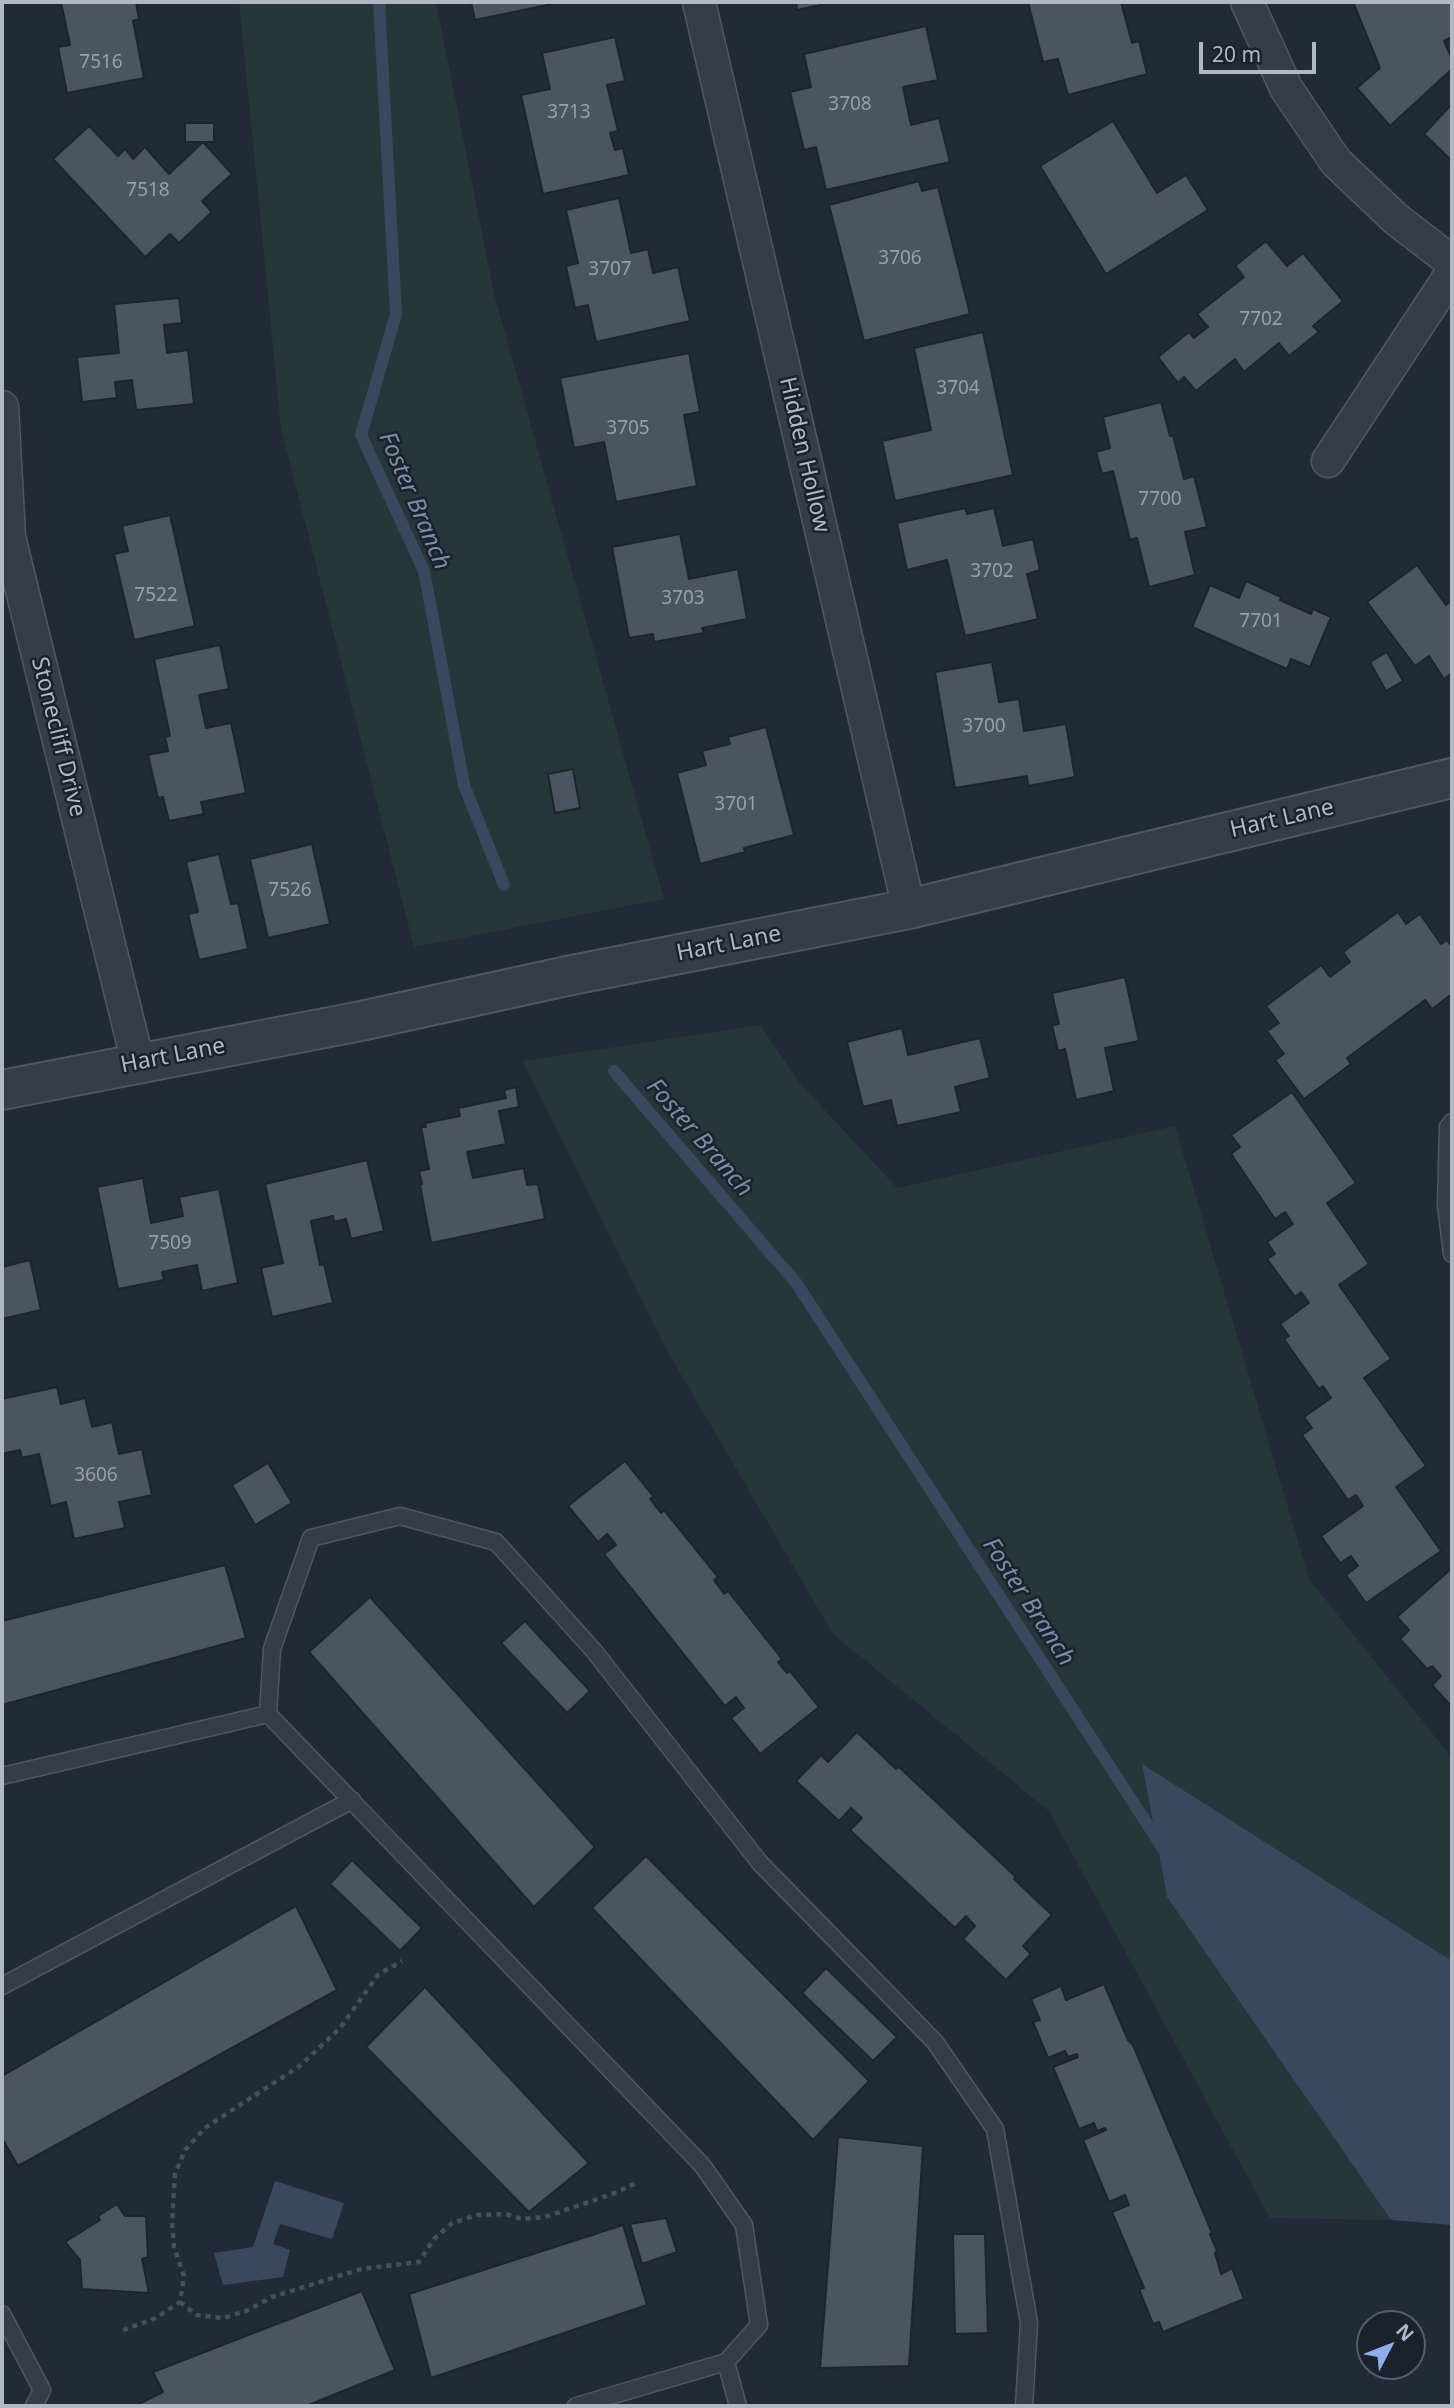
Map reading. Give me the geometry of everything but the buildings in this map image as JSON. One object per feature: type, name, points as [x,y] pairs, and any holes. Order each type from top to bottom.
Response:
[{"type":"street","name":"Hidden Hollow","points":[[699,2],[909,909]]},
{"type":"street","points":[[1247,2],[1286,88],[1336,162],[1396,219],[1452,262]]},
{"type":"street","points":[[1328,461],[1452,273]]},
{"type":"street","name":"Stonecliff Drive","points":[[2,407],[5,538],[138,1063]]},
{"type":"street","name":"Hart Lane","points":[[2,1090],[361,1021],[567,976],[909,909],[1452,778]]},
{"type":"lane","points":[[1452,1122],[1448,1127],[1446,1205],[1452,1254]]},
{"type":"lane","points":[[576,2406],[726,2362],[759,2325],[744,2225],[702,2165],[268,1714],[272,1649],[311,1538],[400,1516],[496,1542],[594,1651],[760,1863],[935,2042],[995,2129],[1029,2323],[1024,2406]]},
{"type":"lane","points":[[2,1776],[268,1714]]},
{"type":"lane","points":[[2,1986],[352,1800]]},
{"type":"lane","points":[[2,2314],[42,2390],[34,2406]]},
{"type":"lane","points":[[726,2362],[738,2406]]},
{"type":"path","points":[[123,2330],[154,2319],[180,2302],[184,2276],[174,2247],[172,2222],[175,2175],[185,2150],[205,2128],[226,2112],[301,2065],[340,2028],[378,1975],[402,1961]]},
{"type":"path","points":[[180,2302],[197,2315],[223,2318],[246,2311],[272,2297],[361,2269],[419,2262],[434,2239],[453,2223],[477,2215],[506,2214],[522,2219],[545,2217],[636,2183]]},
{"type":"shaded area","points":[[239,2],[436,2],[494,294],[664,899],[414,947],[281,428]]},
{"type":"shaded area","points":[[760,1025],[799,1082],[897,1188],[1175,1126],[1309,1579],[1452,1758],[1452,1961],[1142,1765],[1167,1897],[1391,2220],[1270,2218],[1049,1811],[833,1634],[665,1347],[523,1061]]},
{"type":"water","points":[[1142,1764],[1452,1961],[1452,2225],[1391,2220],[1167,1897]]},
{"type":"water","points":[[275,2181],[344,2203],[332,2239],[280,2224],[273,2244],[290,2250],[283,2277],[223,2285],[214,2253],[253,2247]]},
{"type":"waterway","name":"Foster Branch","points":[[379,2],[396,314],[361,435],[424,571],[464,785],[504,885]]},
{"type":"waterway","name":"Foster Branch","points":[[614,1071],[797,1284],[1164,1850]]}]
